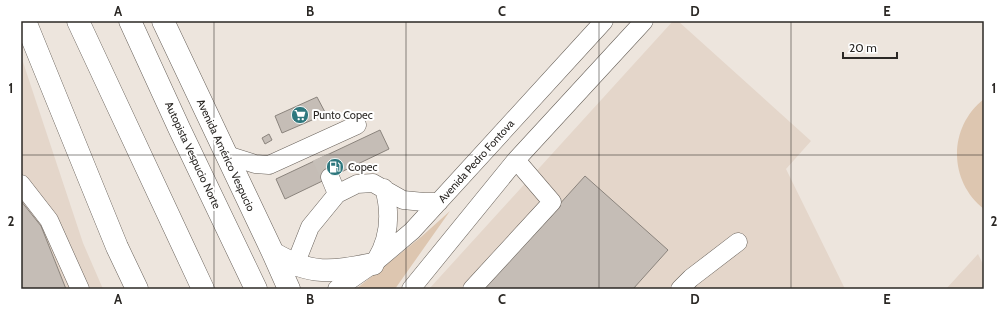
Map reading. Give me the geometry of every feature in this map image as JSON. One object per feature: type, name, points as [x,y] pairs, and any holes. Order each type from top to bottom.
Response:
[{"type":"main road","points":[[78,21],[203,289]]},
{"type":"main road","name":"Autopista Vespucio Norte","points":[[130,21],[256,289]]},
{"type":"main road","name":"Avenida Américo Vespucio","points":[[163,21],[289,289]]},
{"type":"main road","points":[[26,31],[117,247],[137,289]]},
{"type":"main road","points":[[273,253],[295,265],[315,270],[338,271],[373,264]]},
{"type":"street","name":"Avenida Pedro Fontova","points":[[337,289],[373,264],[412,231],[604,21]]},
{"type":"street","points":[[411,289],[516,160],[644,21]]},
{"type":"street","points":[[227,155],[255,164],[269,165],[318,151],[357,125]]},
{"type":"street","points":[[472,289],[552,202],[516,160]]},
{"type":"street","points":[[330,178],[337,194]]},
{"type":"street","points":[[295,265],[310,227],[337,194],[357,184],[373,183],[384,188],[402,200],[439,202]]},
{"type":"street","points":[[21,184],[49,220],[80,289]]},
{"type":"street","points":[[373,264],[380,253],[388,228],[388,201],[384,188]]},
{"type":"street","points":[[680,289],[691,278],[738,242]]},
{"type":"shaded area","points":[[673,21],[678,21],[811,141],[786,169],[845,289],[429,289]]},
{"type":"shaded area","points":[[21,56],[83,243],[103,289],[21,289]]},
{"type":"shaded area","points":[[984,99],[984,209],[972,197],[964,184],[959,169],[957,154],[959,139],[964,124],[972,111]]},
{"type":"shaded area","points":[[450,211],[395,289],[356,289],[421,237]]},
{"type":"shaded area","points":[[978,254],[984,266],[984,289],[946,289]]},
{"type":"building","name":"Punto Copec","points":[[317,97],[326,114],[282,133],[275,116]]},
{"type":"building","points":[[380,130],[389,149],[285,199],[276,179]]},
{"type":"building","points":[[269,134],[272,140],[265,144],[262,138]]},
{"type":"building","points":[[585,176],[668,250],[633,289],[483,289]]},
{"type":"building","points":[[21,201],[41,226],[66,289],[21,289]]},
{"type":"tunnel","points":[[321,157],[330,177]]},
{"type":"place","name":"Punto Copec","points":[[300,115]]},
{"type":"place","name":"Copec","points":[[335,167]]}]
